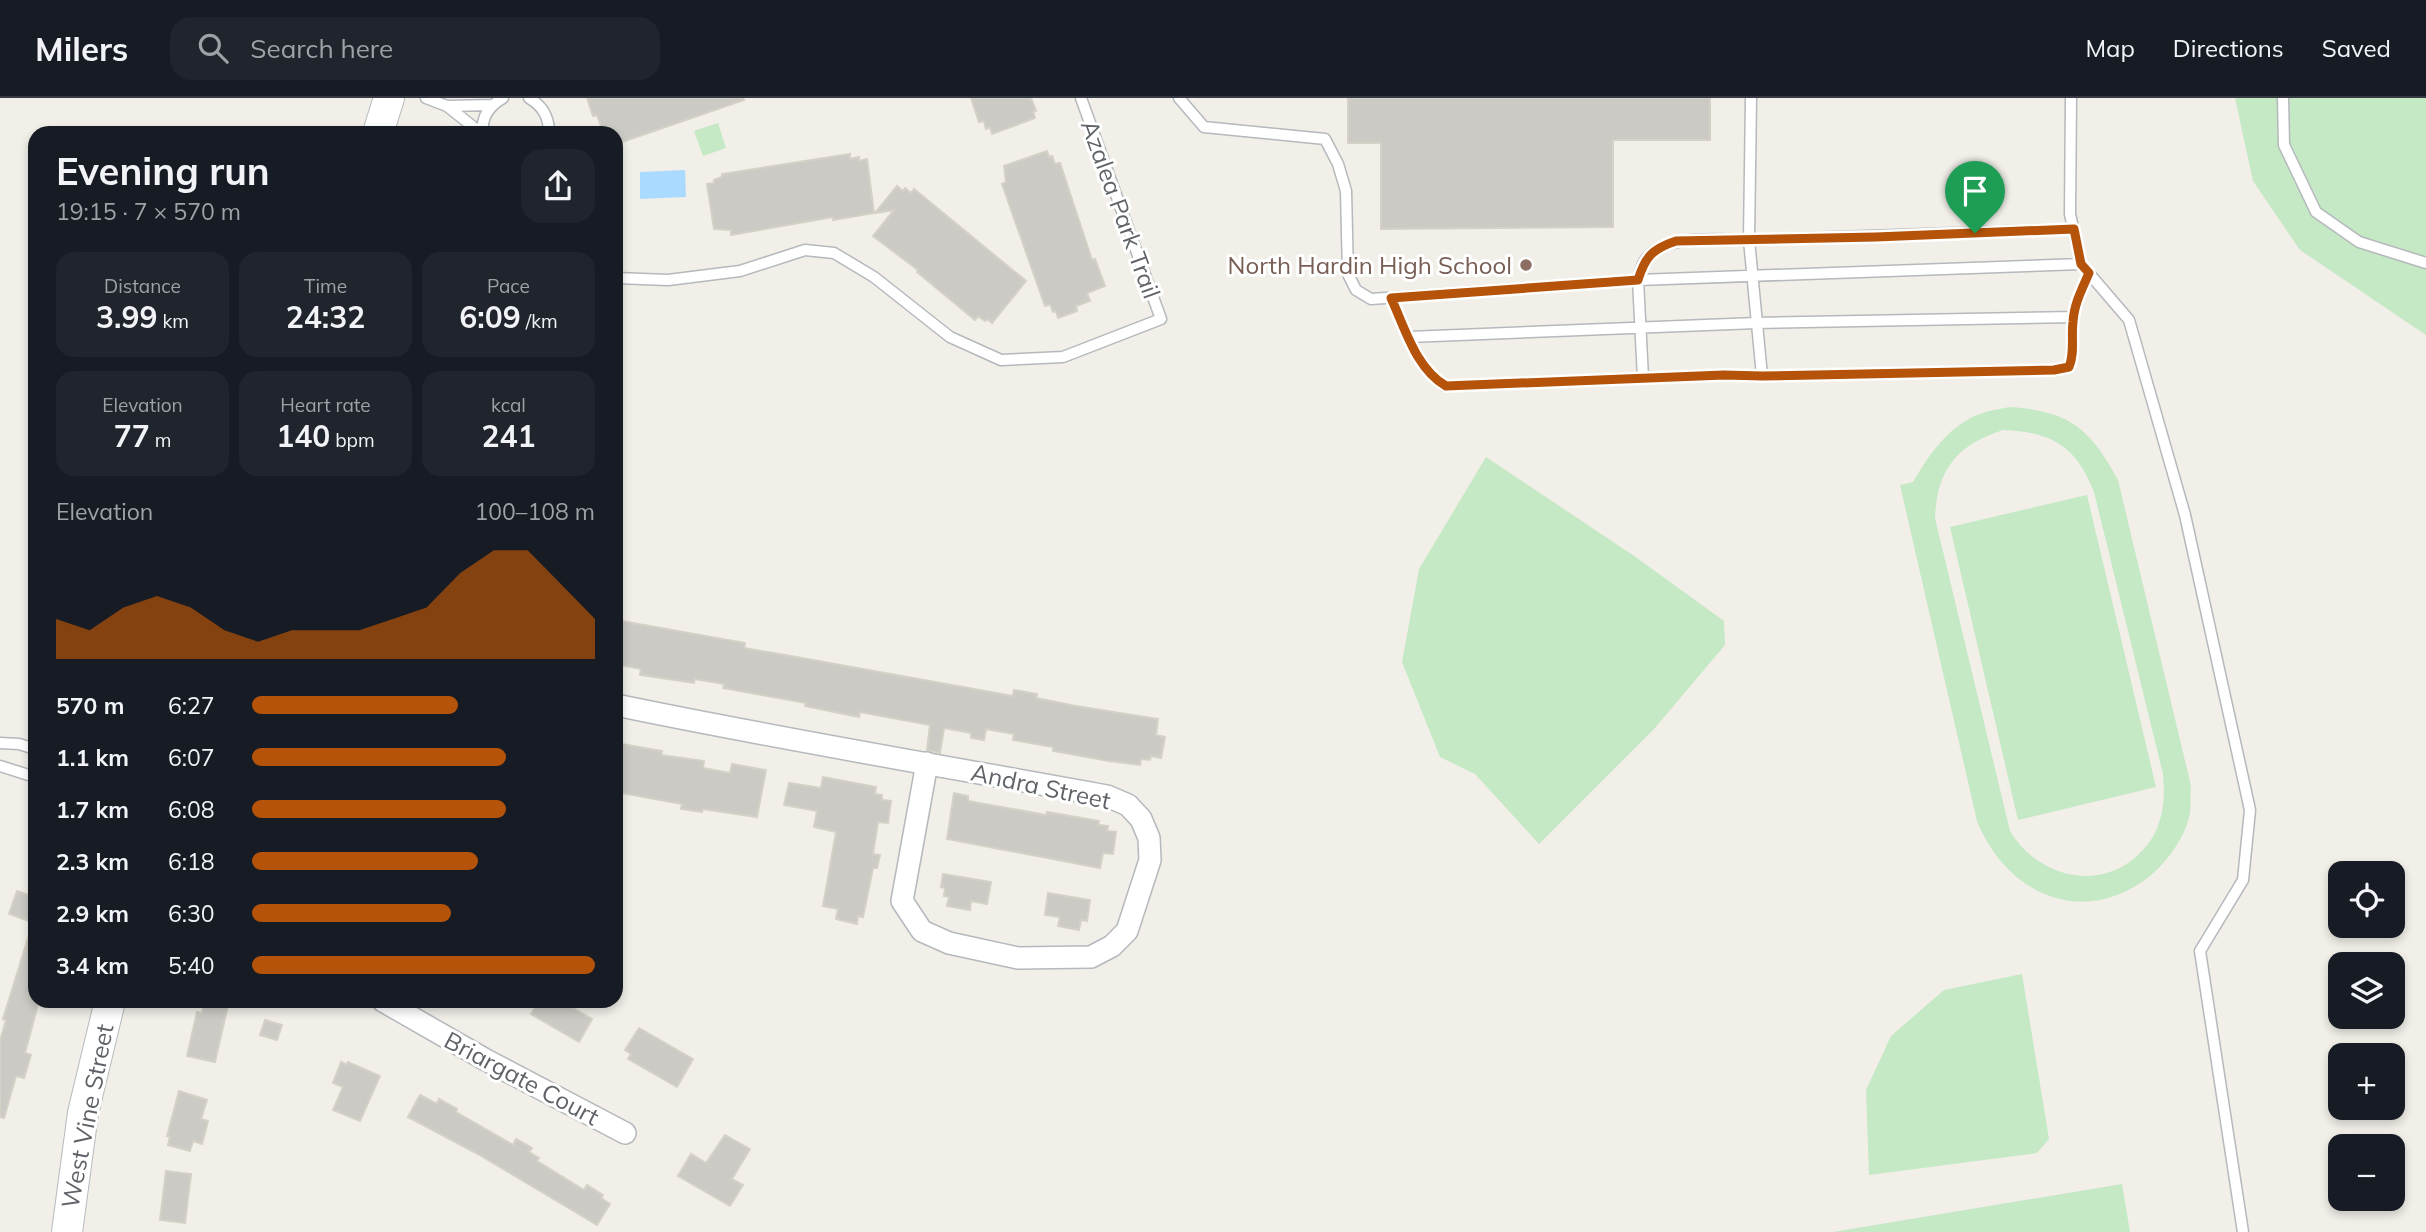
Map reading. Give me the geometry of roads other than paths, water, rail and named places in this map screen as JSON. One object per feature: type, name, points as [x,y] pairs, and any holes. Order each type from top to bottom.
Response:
[{"type":"main road","points":[[380,126],[389,98]]},
{"type":"main road","name":"West Vine Street","points":[[66,1232],[83,1113],[108,1008]]},
{"type":"street","name":"Andra Street","points":[[623,706],[726,727],[927,762],[1107,796],[1128,805],[1141,819],[1149,838],[1150,860],[1127,931],[1112,946],[1091,957],[1018,958],[949,943],[922,931],[902,901],[927,762]]},
{"type":"street","name":"Briargate Court","points":[[395,1008],[486,1060],[625,1133]]},
{"type":"lane","points":[[426,98],[447,106],[473,126]]},
{"type":"lane","name":"Azalea Park Trail","points":[[623,278],[668,280],[740,271],[805,250],[834,253],[874,277],[950,337],[1001,360],[1063,357],[1161,319],[1081,98]]},
{"type":"lane","points":[[1179,98],[1204,127],[1325,139],[1338,164],[1346,191],[1348,274],[1356,290],[1371,299],[1638,280],[2081,264]]},
{"type":"lane","points":[[1751,98],[1749,240],[1762,376]]},
{"type":"lane","points":[[2071,98],[2070,215],[2081,264],[2129,320],[2185,514],[2250,810],[2243,880],[2200,951],[2243,1232]]},
{"type":"lane","points":[[2283,98],[2284,145],[2316,212],[2359,242],[2426,263]]},
{"type":"lane","points":[[534,99],[546,114],[548,126]]},
{"type":"lane","points":[[447,106],[499,100]]},
{"type":"lane","points":[[482,126],[486,113],[499,100]]},
{"type":"lane","points":[[1643,377],[1638,280],[1643,262],[1664,245],[1676,241],[2074,229]]},
{"type":"lane","points":[[1391,298],[1419,357],[1433,379],[1446,386],[1643,377],[2054,370],[2069,367],[2072,360],[2076,302],[2089,273]]},
{"type":"lane","points":[[1409,337],[1756,323],[2074,317]]},
{"type":"lane","points":[[0,743],[28,748]]},
{"type":"lane","points":[[0,766],[28,776]]},
{"type":"water","points":[[685,170],[686,197],[640,199],[640,172]]},
{"type":"place","name":"North Hardin High School","points":[[1526,265]]}]
